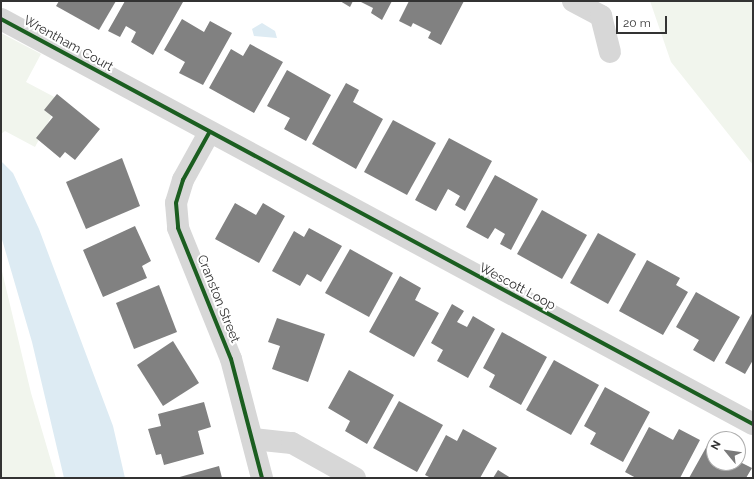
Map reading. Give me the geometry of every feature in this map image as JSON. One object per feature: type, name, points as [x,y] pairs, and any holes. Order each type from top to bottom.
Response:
[{"type":"street","points":[[573,1],[601,16],[610,52]]},
{"type":"street","name":"Wrentham Court","points":[[1,19],[209,133]]},
{"type":"street","name":"Wescott Loop","points":[[209,133],[753,424]]},
{"type":"street","name":"Cranston Street","points":[[209,133],[183,180],[176,203],[178,228],[231,359],[262,478]]},
{"type":"street","points":[[253,440],[292,443],[355,478]]},
{"type":"shaded area","points":[[650,1],[753,1],[753,165],[671,62]]},
{"type":"shaded area","points":[[262,23],[275,31],[277,38],[254,36],[252,29]]},
{"type":"shaded area","points":[[1,33],[41,54],[26,82],[60,100],[35,147],[5,131],[1,134]]},
{"type":"shaded area","points":[[1,161],[13,173],[39,229],[113,426],[125,478],[64,478],[32,342],[1,236]]},
{"type":"shaded area","points":[[1,267],[31,393],[56,478],[1,478]]},
{"type":"building","points":[[59,1],[116,1],[99,30],[56,6]]},
{"type":"building","points":[[125,1],[183,2],[153,55],[131,42],[136,32],[126,26],[120,37],[108,31]]},
{"type":"building","points":[[340,1],[353,1],[350,7]]},
{"type":"building","points":[[359,1],[392,1],[382,20],[371,13],[373,8]]},
{"type":"building","points":[[409,1],[464,1],[441,45],[428,38],[431,32],[413,23],[411,27],[399,21]]},
{"type":"building","points":[[182,19],[204,32],[210,21],[232,33],[203,85],[179,73],[185,62],[164,50]]},
{"type":"building","points":[[250,44],[283,62],[254,113],[209,88],[231,49],[243,56]]},
{"type":"building","points":[[287,70],[331,95],[306,141],[284,129],[290,118],[267,106]]},
{"type":"building","points":[[346,83],[359,90],[353,102],[383,119],[356,169],[312,144]]},
{"type":"building","points":[[57,94],[100,129],[75,160],[65,152],[60,158],[36,138],[53,117],[44,110]]},
{"type":"building","points":[[393,120],[436,143],[407,195],[364,172]]},
{"type":"building","points":[[449,138],[492,161],[465,211],[455,205],[460,196],[448,189],[436,211],[415,200]]},
{"type":"building","points":[[122,158],[140,206],[86,229],[66,182]]},
{"type":"building","points":[[495,175],[538,199],[511,250],[500,244],[505,234],[495,228],[488,239],[466,227]]},
{"type":"building","points":[[235,203],[256,215],[263,203],[285,216],[259,263],[215,239]]},
{"type":"building","points":[[542,210],[587,235],[562,279],[517,254]]},
{"type":"building","points":[[135,226],[151,261],[142,266],[147,278],[103,297],[83,250]]},
{"type":"building","points":[[309,228],[342,246],[321,282],[307,274],[300,286],[272,271],[294,231],[304,237]]},
{"type":"building","points":[[598,233],[636,254],[608,304],[570,283]]},
{"type":"building","points":[[350,249],[393,273],[369,317],[325,293]]},
{"type":"building","points":[[647,260],[680,278],[676,285],[688,292],[663,335],[619,311]]},
{"type":"building","points":[[400,276],[421,288],[415,300],[439,313],[414,357],[369,332]]},
{"type":"building","points":[[159,285],[177,332],[134,349],[116,303]]},
{"type":"building","points":[[696,292],[740,317],[714,362],[693,350],[699,340],[676,327]]},
{"type":"building","points":[[452,304],[464,311],[457,322],[467,327],[473,316],[495,329],[468,378],[437,361],[443,350],[431,343]]},
{"type":"building","points":[[753,312],[753,360],[745,374],[725,363]]},
{"type":"building","points":[[277,318],[325,334],[308,382],[272,369],[280,346],[268,342]]},
{"type":"building","points":[[502,332],[547,357],[521,405],[489,387],[495,375],[483,368]]},
{"type":"building","points":[[173,341],[199,383],[163,406],[137,365]]},
{"type":"building","points":[[554,360],[599,385],[571,435],[526,410]]},
{"type":"building","points":[[349,370],[394,395],[367,444],[345,431],[350,421],[328,408]]},
{"type":"building","points":[[605,387],[650,412],[623,462],[590,444],[596,433],[584,426]]},
{"type":"building","points":[[399,401],[443,425],[417,472],[373,448]]},
{"type":"building","points":[[204,402],[211,427],[198,431],[204,454],[164,465],[161,454],[156,455],[148,429],[161,426],[158,414]]},
{"type":"building","points":[[649,427],[673,440],[679,429],[700,440],[680,478],[636,478],[625,472]]},
{"type":"building","points":[[463,429],[497,448],[480,478],[431,478],[425,475],[446,435],[457,441]]},
{"type":"building","points":[[706,448],[706,471],[746,471],[746,465],[752,468],[746,478],[689,478]]},
{"type":"building","points":[[219,466],[222,478],[176,478]]},
{"type":"building","points":[[498,470],[511,478],[493,478]]},
{"type":"cycle path","points":[[1,19],[753,424]]},
{"type":"cycle path","points":[[209,133],[183,180],[176,203],[178,228],[231,359],[262,478]]}]
